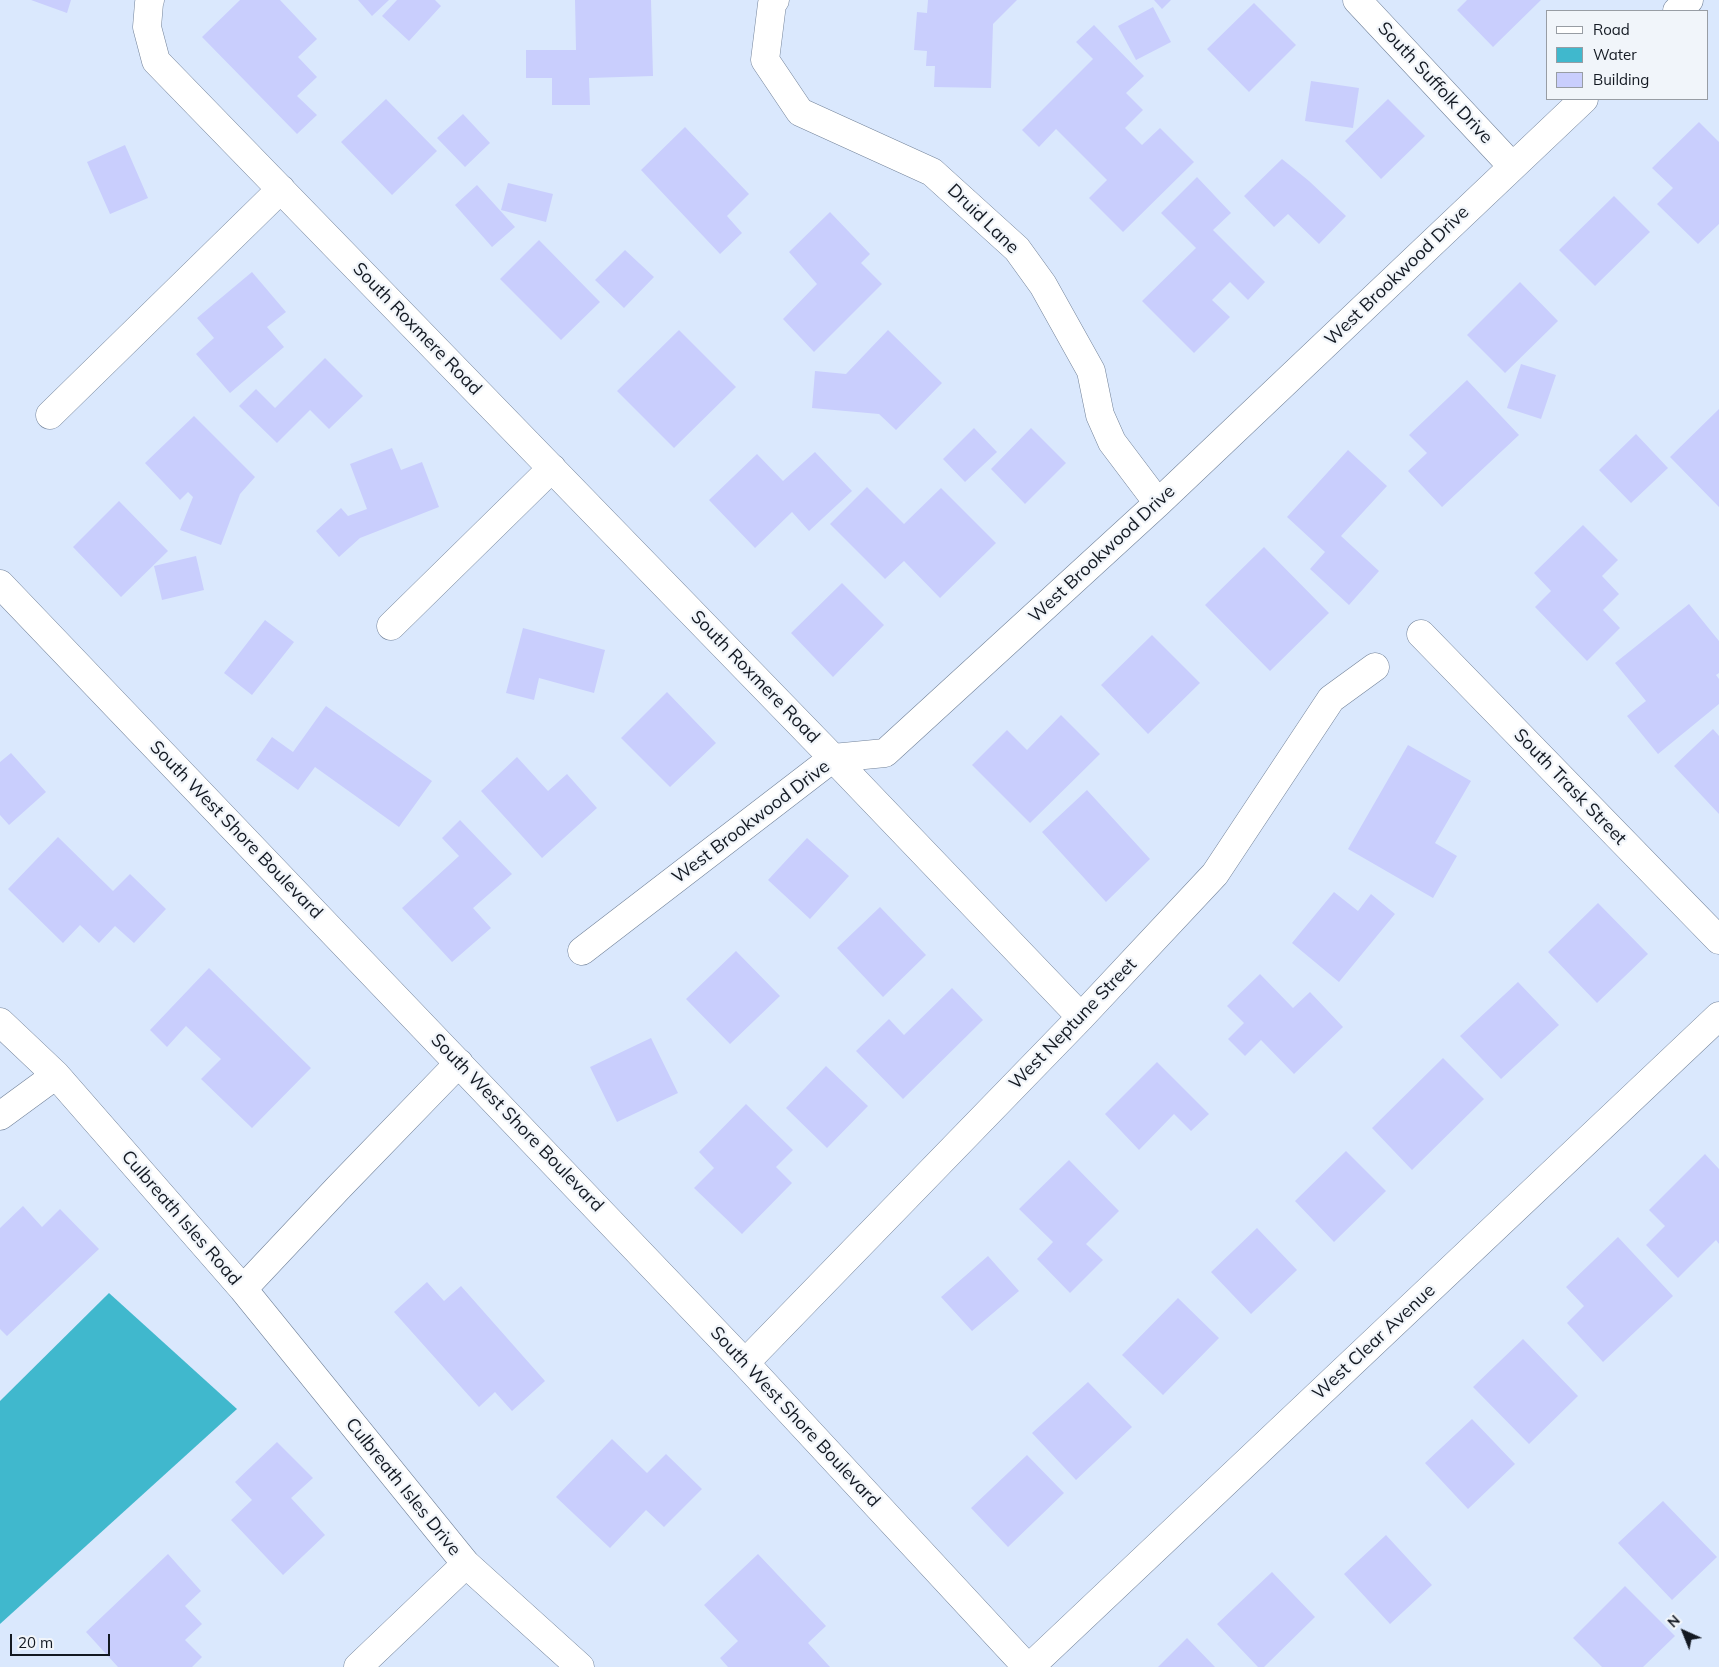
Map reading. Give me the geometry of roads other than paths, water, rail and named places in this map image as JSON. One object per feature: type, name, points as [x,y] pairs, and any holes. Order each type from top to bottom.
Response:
[{"type":"street","name":"South Roxmere Road","points":[[150,0],[148,3],[147,27],[156,61],[1081,1016]]},
{"type":"street","name":"Druid Lane","points":[[774,0],[765,60],[800,112],[932,172],[1017,249],[1043,285],[1090,372],[1100,415],[1112,442],[1158,503]]},
{"type":"street","name":"South Suffolk Drive","points":[[1357,0],[1512,166]]},
{"type":"street","points":[[1678,10],[1689,0]]},
{"type":"street","name":"West Brookwood Drive","points":[[582,951],[833,758],[885,753],[1158,503],[1583,100]]},
{"type":"street","points":[[50,415],[281,189]]},
{"type":"street","points":[[391,626],[552,468]]},
{"type":"street","name":"South West Shore Boulevard","points":[[0,584],[745,1363],[1028,1667]]},
{"type":"street","name":"South Trask Street","points":[[1421,634],[1719,940]]},
{"type":"street","name":"West Neptune Street","points":[[745,1363],[1081,1016],[1215,874],[1331,699],[1375,667]]},
{"type":"street","name":"West Clear Avenue","points":[[1028,1667],[1719,1016]]},
{"type":"street","points":[[0,1022],[56,1075],[0,1116]]},
{"type":"street","name":"Culbreath Isles Road","points":[[56,1075],[243,1289],[339,1186],[460,1063]]},
{"type":"street","name":"Culbreath Isles Drive","points":[[243,1289],[466,1564],[580,1667]]},
{"type":"street","points":[[358,1667],[466,1564]]},
{"type":"water","points":[[109,1293],[237,1409],[0,1624],[0,1401]]}]
